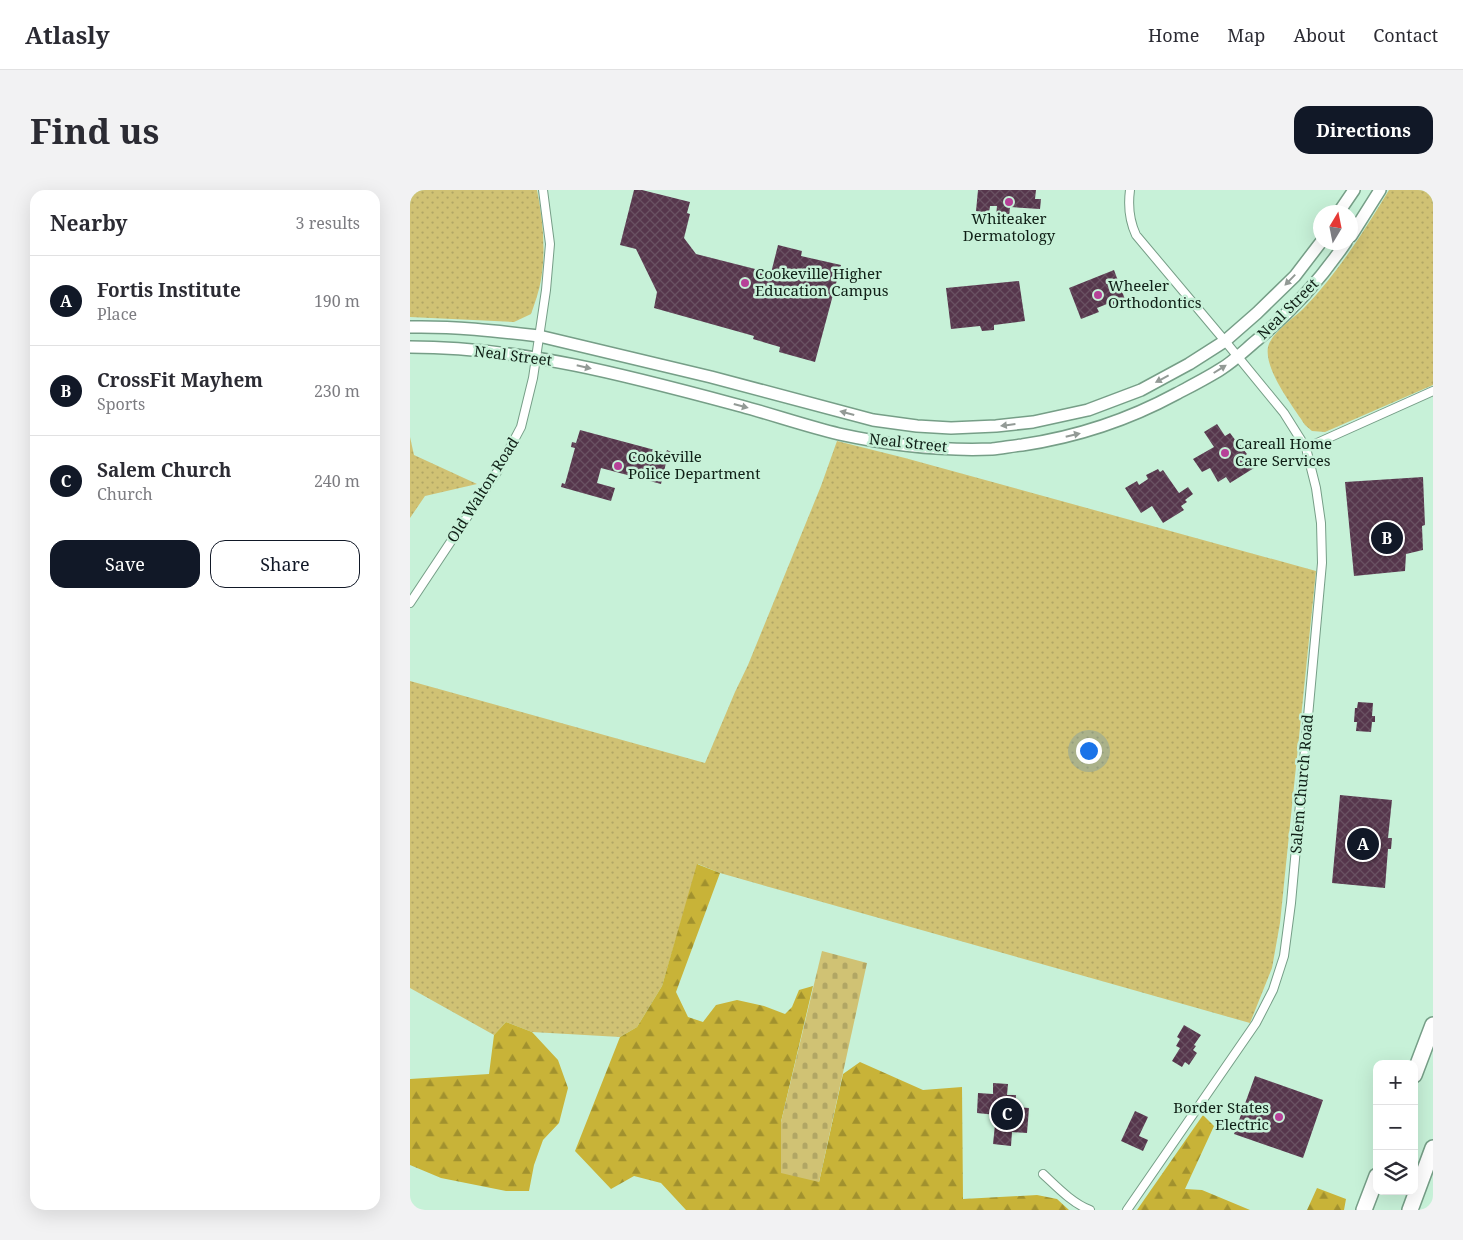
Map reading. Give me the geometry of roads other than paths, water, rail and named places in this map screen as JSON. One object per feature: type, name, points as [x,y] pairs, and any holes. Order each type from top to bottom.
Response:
[{"type":"highway","points":[[1418,1064],[1433,1025]]},
{"type":"highway","points":[[1410,1210],[1433,1148]]},
{"type":"highway","points":[[1364,1210],[1373,1186]]},
{"type":"main road","points":[[1344,205],[1354,190]]},
{"type":"main road","points":[[1358,224],[1380,190]]},
{"type":"main road","name":"Neal Street","points":[[410,326],[539,336],[711,377],[873,420],[951,428],[996,426],[1034,422],[1088,410],[1141,390],[1189,364],[1225,340],[1258,313],[1295,276],[1315,250]]},
{"type":"main road","name":"Neal Street","points":[[410,347],[441,347],[565,362],[632,377],[836,433],[904,446],[993,449],[1036,443],[1088,432],[1150,408],[1221,370],[1269,330],[1299,301],[1340,250]]},
{"type":"main road","points":[[1034,422],[1036,443]]},
{"type":"street","name":"Old Walton Road","points":[[410,603],[497,472],[521,427],[533,378],[546,290],[550,244],[543,190]]},
{"type":"street","name":"Salem Church Road","points":[[1127,1210],[1256,1023],[1273,990],[1284,956],[1291,902],[1322,563],[1321,523],[1316,488],[1306,448],[1284,413],[1136,235],[1131,218],[1130,190]]},
{"type":"street","points":[[1306,448],[1433,391]]},
{"type":"street","points":[[1044,1174],[1062,1192],[1090,1210]]},
{"type":"place","name":"Whiteaker Dermatology","points":[[1009,202]]},
{"type":"place","name":"Cookeville Higher Education Campus","points":[[745,283]]},
{"type":"place","name":"Wheeler Orthodontics","points":[[1098,295]]},
{"type":"place","name":"Careall Home Care Services","points":[[1225,453]]},
{"type":"place","name":"Cookeville Police Department","points":[[618,466]]},
{"type":"place","name":"CrossFit Mayhem","points":[[1387,538]]},
{"type":"place","name":"Fortis Institute","points":[[1363,844]]},
{"type":"place","name":"Salem Church","points":[[1007,1114]]},
{"type":"place","name":"Border States Electric","points":[[1279,1117]]}]
